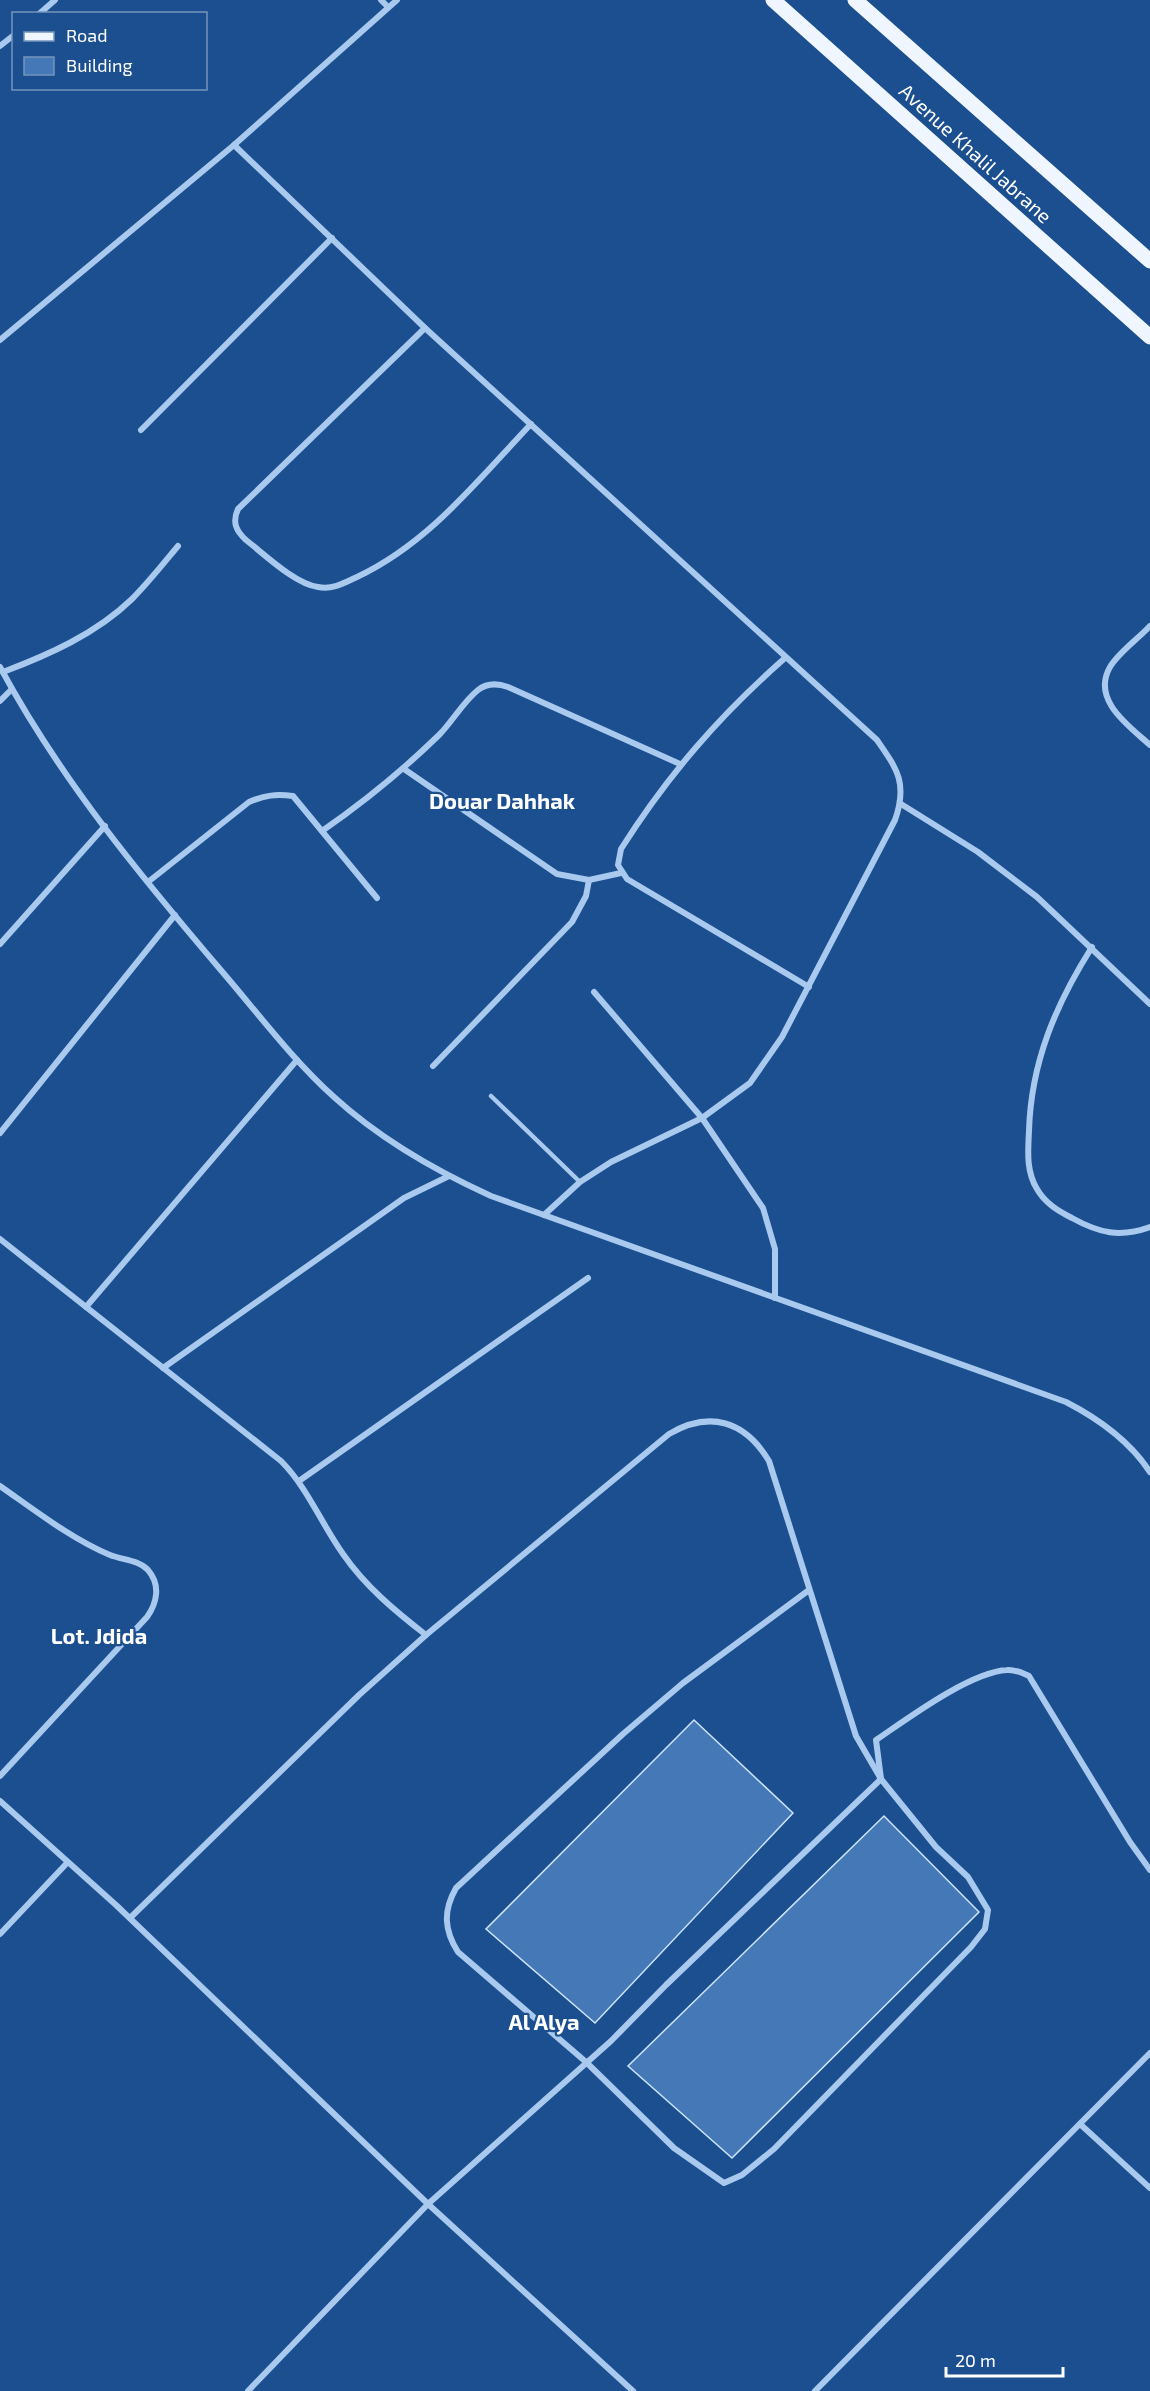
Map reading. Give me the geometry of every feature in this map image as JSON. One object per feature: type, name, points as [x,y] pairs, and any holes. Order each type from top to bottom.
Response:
[{"type":"main road","name":"Avenue Khalil Jabrane","points":[[773,0],[1150,337]]},
{"type":"main road","name":"Avenue Khalil Jabrane","points":[[855,0],[1150,261]]},
{"type":"street","points":[[41,12],[55,0]]},
{"type":"street","points":[[381,0],[388,7]]},
{"type":"street","points":[[0,330],[2,338],[234,145],[397,0]]},
{"type":"street","points":[[0,46],[12,37]]},
{"type":"street","points":[[234,145],[425,328],[877,740],[898,770],[901,804],[896,820],[782,1037],[750,1083],[702,1118],[611,1162],[580,1182],[543,1215]]},
{"type":"street","points":[[141,430],[332,238]]},
{"type":"street","points":[[425,328],[238,509],[235,524],[238,533],[304,584],[330,588],[342,585],[381,566],[434,528],[531,424]]},
{"type":"street","points":[[178,546],[131,600],[100,624],[67,645],[1,670],[27,717],[148,882],[297,1060],[334,1097],[370,1126],[448,1176],[491,1196],[1066,1401],[1095,1417],[1121,1438],[1150,1472]]},
{"type":"street","points":[[1150,626],[1110,667],[1106,680],[1106,693],[1112,708],[1150,744]]},
{"type":"street","points":[[621,873],[618,857],[621,849],[680,764],[737,701],[785,658]]},
{"type":"street","points":[[322,831],[404,769],[446,728],[477,691],[497,683],[680,764]]},
{"type":"street","points":[[0,701],[12,689]]},
{"type":"street","points":[[404,769],[543,867],[564,876],[589,880],[621,873],[809,987]]},
{"type":"street","points":[[148,882],[249,802],[263,796],[278,794],[293,796],[376,898]]},
{"type":"street","points":[[901,804],[978,852],[1037,897],[1150,1004]]},
{"type":"street","points":[[0,944],[105,826]]},
{"type":"street","points":[[433,1066],[572,922],[585,896],[589,880]]},
{"type":"street","points":[[0,1133],[175,915]]},
{"type":"street","points":[[1092,947],[1070,981],[1038,1061],[1030,1106],[1029,1170],[1046,1200],[1057,1210],[1094,1230],[1122,1234],[1150,1227]]},
{"type":"street","points":[[594,993],[702,1118],[763,1208],[775,1249],[775,1298]]},
{"type":"street","points":[[86,1307],[297,1060]]},
{"type":"street","points":[[163,1368],[404,1198],[448,1176]]},
{"type":"street","points":[[0,1239],[280,1461],[298,1481],[344,1557],[389,1605],[426,1635]]},
{"type":"street","points":[[298,1481],[588,1278]]},
{"type":"street","points":[[130,1918],[359,1695],[426,1635],[669,1434],[697,1422],[712,1421],[730,1425],[747,1433],[760,1446],[769,1461],[856,1736],[881,1779],[936,1847],[968,1877],[988,1910],[986,1929],[774,2149],[742,2175],[724,2183],[674,2148],[585,2062],[458,1952],[447,1928],[446,1914],[449,1900],[466,1877],[623,1734],[692,1676],[809,1590]]},
{"type":"street","points":[[0,1486],[98,1550],[120,1559],[139,1563],[148,1570],[157,1589],[157,1599],[147,1617],[0,1776]]},
{"type":"street","points":[[881,1779],[876,1740],[934,1702],[976,1680],[1007,1670],[1018,1671],[1029,1676],[1036,1685],[1130,1842],[1150,1870]]},
{"type":"street","points":[[248,2391],[428,2204],[611,2041],[666,1985],[881,1779]]},
{"type":"street","points":[[0,1802],[130,1918],[428,2204],[633,2391]]},
{"type":"street","points":[[0,1934],[67,1863]]},
{"type":"street","points":[[815,2391],[1150,2053]]},
{"type":"street","points":[[1080,2124],[1150,2188]]},
{"type":"lane","points":[[491,1096],[580,1182]]},
{"type":"building","points":[[694,1720],[793,1813],[595,2023],[486,1929]]},
{"type":"building","points":[[884,1816],[979,1912],[732,2158],[628,2066]]},
{"type":"district","name":"Douar Dahhak","points":[[502,800]]},
{"type":"district","name":"Lot. Jdida","points":[[99,1635]]},
{"type":"district","name":"Al Alya","points":[[544,2021]]}]
